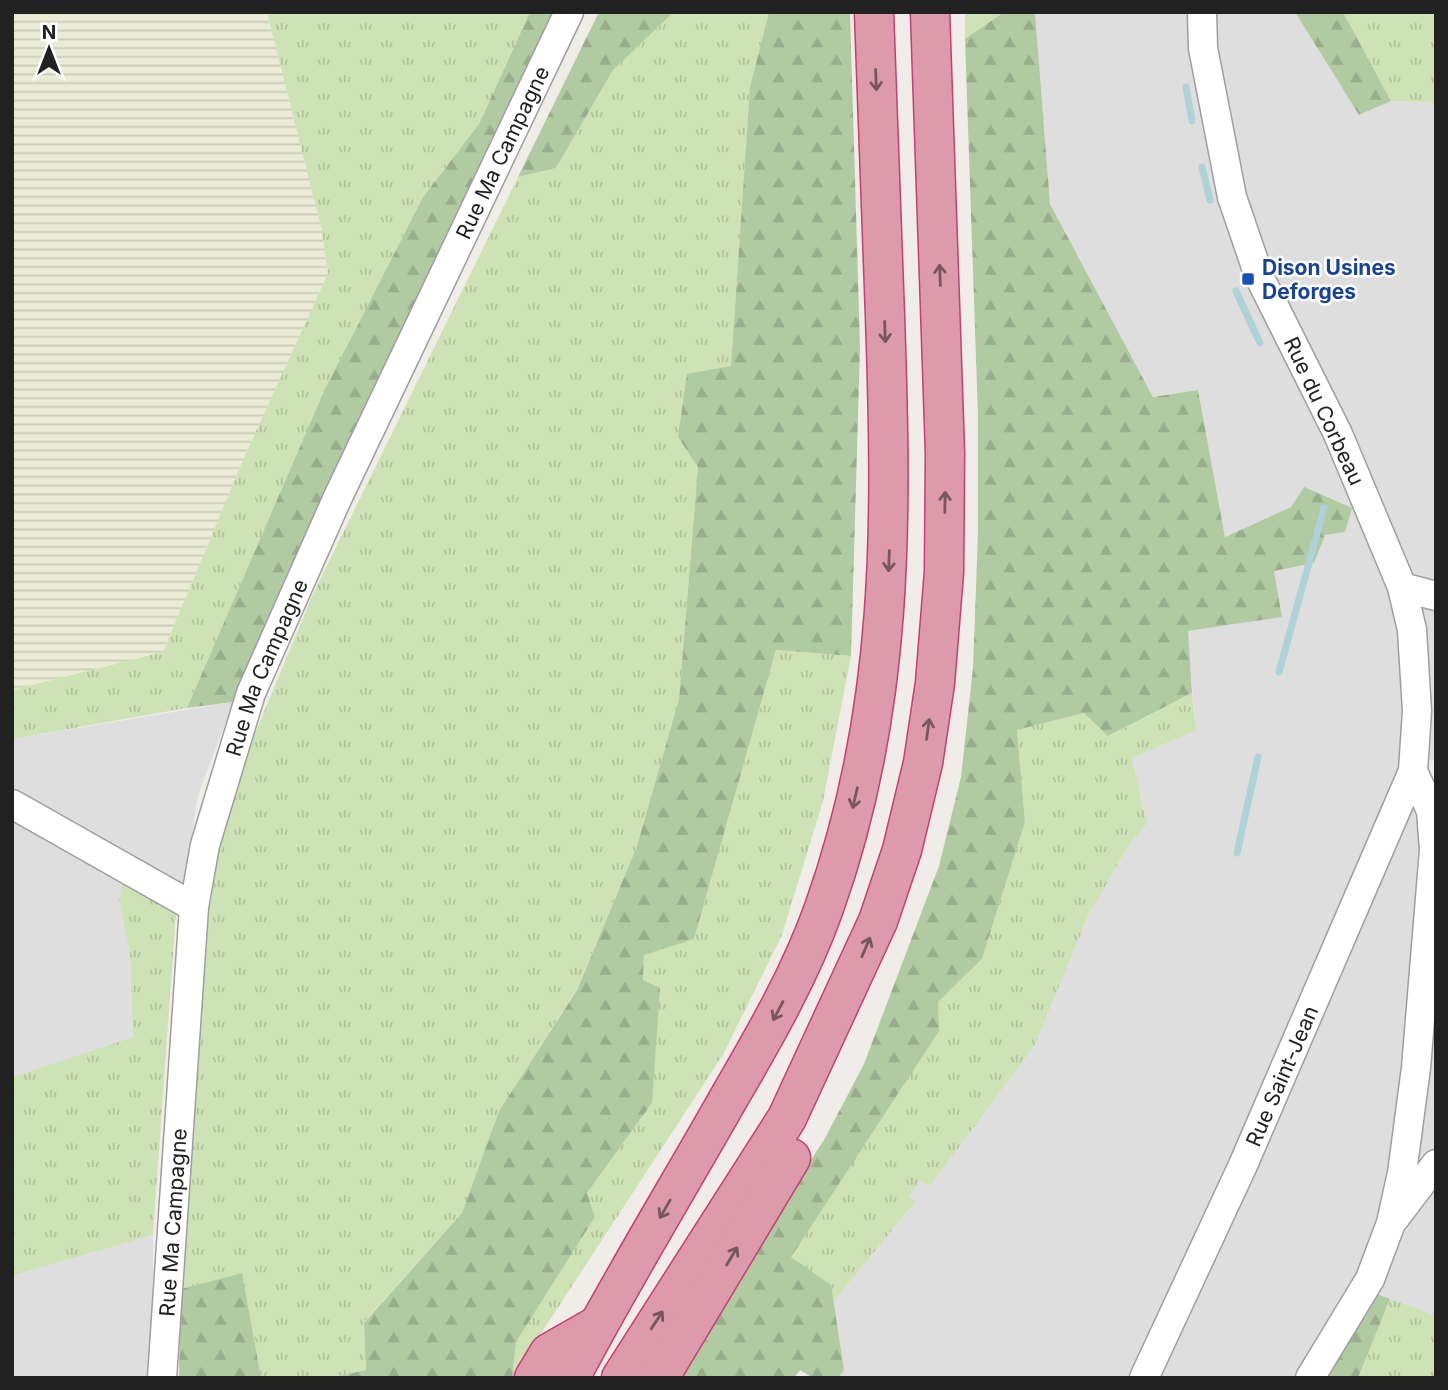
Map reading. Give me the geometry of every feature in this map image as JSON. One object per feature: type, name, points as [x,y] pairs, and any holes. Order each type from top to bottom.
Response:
[{"type":"highway","points":[[570,1378],[782,1006],[824,909],[850,820],[871,732],[882,659],[889,562],[889,430],[874,12]]},
{"type":"highway","points":[[621,1378],[787,1118],[878,921],[902,850],[923,763],[935,683],[944,572],[945,453],[930,12]]},
{"type":"highway","points":[[659,1378],[803,1139],[839,1010]]},
{"type":"highway","points":[[534,1378],[549,1353],[598,1325]]},
{"type":"street","name":"Rue Ma Campagne","points":[[162,1378],[194,907],[205,845],[251,693],[337,499],[569,12]]},
{"type":"street","name":"Rue du Corbeau","points":[[1202,12],[1203,48],[1232,197],[1255,263],[1338,434],[1402,587],[1412,631],[1424,771]]},
{"type":"street","points":[[1402,587],[1436,596]]},
{"type":"street","points":[[1310,1378],[1370,1279],[1391,1223],[1402,1173],[1416,1068],[1434,850],[1424,771]]},
{"type":"street","name":"Rue Saint-Jean","points":[[1144,1378],[1424,771]]},
{"type":"street","points":[[12,804],[194,907]]},
{"type":"street","points":[[1391,1223],[1436,1164]]},
{"type":"shaded area","points":[[1035,12],[1194,12],[1225,179],[1327,419],[1352,508],[1400,609],[1405,769],[1132,1378],[838,1378],[844,1370],[833,1302],[916,1201],[909,1196],[920,1179],[930,1186],[1035,1045],[1088,916],[1130,843],[1147,824],[1132,758],[1196,729],[1187,631],[1282,617],[1274,571],[1314,563],[1325,535],[1291,507],[1225,537],[1198,390],[1153,397],[1050,204]]},
{"type":"shaded area","points":[[1212,12],[1295,12],[1359,115],[1391,101],[1432,102],[1436,114],[1436,588],[1408,582],[1267,274],[1240,190]]},
{"type":"shaded area","points":[[1415,597],[1436,600],[1436,761],[1426,760]]},
{"type":"shaded area","points":[[233,702],[198,795],[183,895],[12,792],[12,739]]},
{"type":"shaded area","points":[[1416,790],[1425,822],[1410,1056],[1377,1234],[1327,1345],[1303,1378],[1156,1378]]},
{"type":"shaded area","points":[[12,815],[122,882],[119,901],[130,954],[133,1037],[12,1077]]},
{"type":"shaded area","points":[[1436,924],[1436,1312],[1432,1315],[1372,1292],[1429,1188],[1401,1212]]},
{"type":"shaded area","points":[[153,1235],[153,1367],[149,1378],[12,1378],[12,1276]]},
{"type":"green space","points":[[12,12],[267,12],[322,231],[328,273],[246,453],[163,652],[12,690]]},
{"type":"green space","points":[[267,12],[530,12],[479,124],[423,197],[324,391],[187,708],[12,739],[12,690],[163,652],[246,453],[328,273],[322,231]]},
{"type":"green space","points":[[530,12],[561,12],[323,500],[233,702],[187,708],[324,391],[423,197],[479,124]]},
{"type":"green space","points":[[599,12],[674,12],[613,70],[556,168],[518,177]]},
{"type":"green space","points":[[674,12],[769,12],[750,88],[731,367],[698,467],[679,699],[637,846],[577,989],[499,1111],[462,1213],[364,1322],[366,1370],[331,1378],[261,1378],[242,1274],[181,1289],[205,934],[224,822],[254,736],[313,594],[518,177],[556,168],[613,70]]},
{"type":"green space","points":[[769,12],[850,12],[860,347],[851,656],[776,650],[694,939],[644,955],[643,980],[660,988],[652,1103],[587,1193],[595,1217],[516,1342],[512,1378],[331,1378],[366,1370],[364,1323],[462,1213],[499,1111],[577,990],[637,846],[679,699],[698,467],[678,437],[687,374],[731,366],[750,87]]},
{"type":"green space","points":[[965,12],[1004,12],[965,39]]},
{"type":"green space","points":[[1004,12],[1035,12],[1050,204],[1153,397],[1198,390],[1225,537],[1291,507],[1304,487],[1352,508],[1345,532],[1325,535],[1314,563],[1274,571],[1282,617],[1188,631],[1192,693],[1108,736],[1084,713],[1017,730],[1025,822],[982,959],[938,1002],[939,1031],[791,1257],[831,1285],[844,1370],[838,1378],[813,1378],[800,1370],[794,1378],[673,1378],[744,1260],[824,1140],[864,1064],[939,866],[961,777],[973,668],[978,533],[978,416],[965,39]]},
{"type":"green space","points":[[1295,12],[1343,12],[1391,101],[1359,115]]},
{"type":"green space","points":[[1343,12],[1436,12],[1436,114],[1432,102],[1391,101]]},
{"type":"green space","points":[[776,650],[851,656],[823,801],[782,935],[724,1053],[512,1378],[516,1342],[595,1217],[587,1193],[652,1103],[643,980],[644,954],[694,939]]},
{"type":"green space","points":[[1192,693],[1196,730],[1132,758],[1147,824],[1130,843],[1088,916],[1035,1045],[930,1186],[920,1180],[909,1196],[916,1201],[833,1302],[831,1285],[790,1257],[938,1031],[938,1002],[982,959],[1025,822],[1017,730],[1084,713],[1109,736]]},
{"type":"green space","points":[[122,882],[176,914],[153,1235],[12,1276],[12,1077],[133,1037],[130,954],[119,901]]},
{"type":"green space","points":[[242,1273],[261,1378],[179,1378],[181,1289]]},
{"type":"green space","points":[[1372,1292],[1390,1299],[1358,1378],[1322,1378]]},
{"type":"green space","points":[[1390,1299],[1432,1314],[1436,1312],[1436,1378],[1358,1378]]},
{"type":"waterway","points":[[1186,87],[1192,121]]},
{"type":"waterway","points":[[1202,167],[1210,200]]},
{"type":"waterway","points":[[1236,291],[1260,343]]},
{"type":"waterway","points":[[1279,672],[1324,508]]},
{"type":"waterway","points":[[1237,853],[1258,757]]},
{"type":"place","name":"Dison Usines Deforges","points":[[1248,279]]}]
